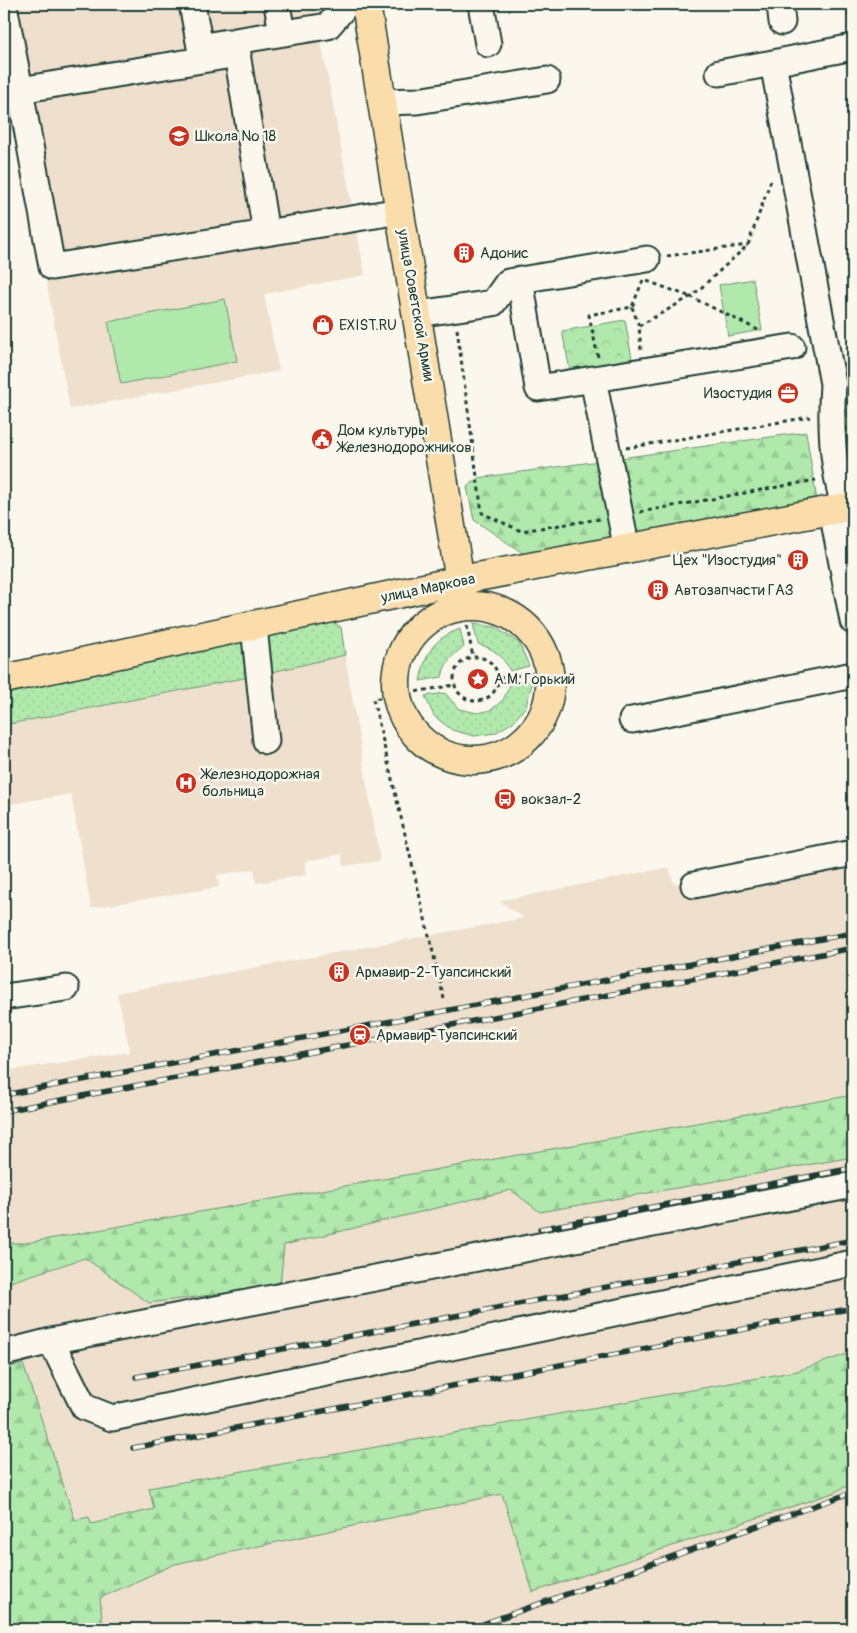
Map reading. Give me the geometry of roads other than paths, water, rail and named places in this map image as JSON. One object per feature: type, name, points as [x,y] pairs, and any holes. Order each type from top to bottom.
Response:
[{"type":"main road","name":"улица Советской Армии","points":[[366,4],[462,593]]},
{"type":"main road","name":"улица Маркова","points":[[4,679],[254,627],[462,593],[627,550],[843,508]]},
{"type":"main road","points":[[462,593],[488,607],[510,615],[529,629],[542,648],[550,671],[550,695],[542,718],[528,738],[508,752],[485,759],[461,759],[438,752],[431,747],[418,737],[404,718],[397,694],[398,667],[402,654],[412,636],[426,622],[444,611],[462,593]]},
{"type":"street","points":[[192,4],[200,47],[236,47]]},
{"type":"street","points":[[278,4],[282,34]]},
{"type":"street","points":[[20,90],[236,47],[282,34],[328,26],[347,4]]},
{"type":"street","points":[[481,4],[488,44]]},
{"type":"street","points":[[4,5],[52,268],[400,210]]},
{"type":"street","points":[[718,73],[773,63],[852,40]]},
{"type":"street","points":[[236,47],[266,232]]},
{"type":"street","points":[[773,63],[833,384],[830,414],[835,476],[843,508],[853,621]]},
{"type":"street","points":[[382,102],[417,102],[547,80]]},
{"type":"street","points":[[417,314],[493,303],[508,282],[645,269]]},
{"type":"street","points":[[520,280],[538,388],[792,347]]},
{"type":"street","points":[[598,378],[607,451],[627,550]]},
{"type":"street","points":[[254,627],[266,741]]},
{"type":"street","points":[[632,720],[853,675]]},
{"type":"street","points":[[694,885],[853,853]]},
{"type":"street","points":[[4,997],[66,988]]},
{"type":"street","points":[[4,1353],[51,1341],[853,1185]]},
{"type":"street","points":[[51,1341],[84,1407],[112,1418],[853,1263]]},
{"type":"railway","points":[[4,1095],[853,933]]},
{"type":"railway","points":[[4,1111],[853,948]]},
{"type":"railway","points":[[540,1229],[853,1168]]},
{"type":"railway","points":[[136,1377],[853,1240]]},
{"type":"railway","points":[[133,1448],[853,1308]]},
{"type":"railway","points":[[469,1629],[853,1492]]},
{"type":"place","name":"Школа № 18","points":[[179,136]]},
{"type":"place","name":"Адонис","points":[[464,253]]},
{"type":"place","name":"EXIST.RU","points":[[323,325]]},
{"type":"place","name":"Изостудия","points":[[788,393]]},
{"type":"place","name":"Дом культуры Железнодорожников","points":[[322,439]]},
{"type":"place","name":"Цех \"Изостудия\"","points":[[798,560]]},
{"type":"place","name":"Автозапчасти ГАЗ","points":[[658,590]]},
{"type":"place","name":"А.М. Горький","points":[[478,679]]},
{"type":"place","name":"Железнодорожная больница","points":[[186,783]]},
{"type":"place","name":"вокзал-2","points":[[505,799]]},
{"type":"place","name":"Армавир-2-Туапсинский","points":[[339,972]]},
{"type":"place","name":"Армавир-Туапсинский","points":[[360,1035]]}]
